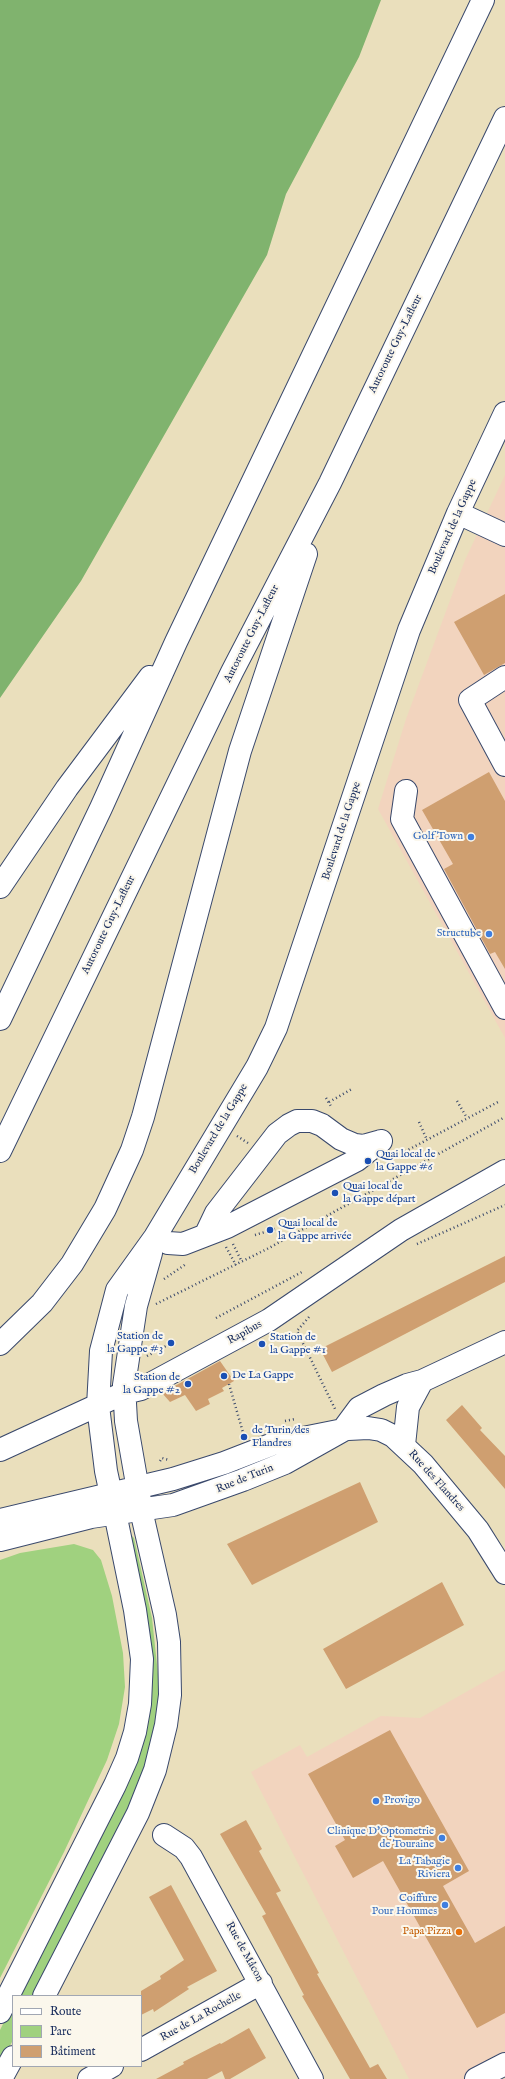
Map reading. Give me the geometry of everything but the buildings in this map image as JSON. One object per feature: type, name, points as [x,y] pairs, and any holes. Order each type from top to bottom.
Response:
[{"type":"main road","points":[[0,1019],[101,808],[176,642],[483,0]]},
{"type":"main road","name":"Autoroute Guy-Lafleur","points":[[0,1151],[232,672],[330,483],[505,118]]},
{"type":"main road","name":"Boulevard de la Gappe","points":[[0,2012],[115,1785],[135,1732],[140,1704],[142,1659],[136,1615],[113,1503],[98,1406],[101,1351],[117,1290],[156,1237],[257,1067],[276,1028],[402,651],[426,588],[458,513],[505,413]]},
{"type":"main road","points":[[0,1344],[42,1303],[75,1260],[113,1194],[132,1150],[148,1100],[238,758],[330,483]]},
{"type":"main road","points":[[458,513],[505,535]]},
{"type":"main road","points":[[0,887],[67,788],[176,642]]},
{"type":"main road","points":[[505,677],[470,700],[505,765]]},
{"type":"main road","points":[[406,791],[402,819],[505,1008]]},
{"type":"main road","points":[[156,1237],[168,1243],[178,1245],[227,1227],[357,1160],[381,1141],[363,1146],[355,1145],[341,1139],[322,1125],[312,1121],[297,1121],[289,1125],[277,1134],[216,1213],[206,1234]]},
{"type":"main road","name":"Rapibus","points":[[0,1450],[124,1394],[141,1389],[269,1320],[407,1226],[505,1171]]},
{"type":"main road","name":"Boulevard de la Gappe","points":[[45,1995],[144,1798],[157,1763],[166,1725],[170,1695],[169,1642],[165,1615],[141,1510],[126,1420],[124,1394],[128,1351],[136,1306],[156,1237]]},
{"type":"main road","name":"Rue de Turin","points":[[113,1503],[141,1510],[173,1505],[285,1463],[342,1431],[359,1408],[406,1385],[422,1381],[505,1342]]},
{"type":"main road","points":[[404,1445],[408,1407],[422,1381]]},
{"type":"main road","name":"Rue des Flandres","points":[[342,1431],[362,1428],[376,1429],[388,1433],[404,1445],[471,1521],[490,1547],[505,1573]]},
{"type":"main road","name":"Rue de Turin","points":[[113,1503],[137,1487],[199,1472],[273,1444],[342,1431]]},
{"type":"main road","points":[[0,1520],[113,1503]]},
{"type":"main road","points":[[0,1540],[91,1517],[113,1503]]},
{"type":"main road","name":"Rue de Mâcon","points":[[164,1834],[184,1848],[191,1857],[312,2079]]},
{"type":"main road","name":"Rue de La Rochelle","points":[[142,2049],[261,1983]]},
{"type":"main road","points":[[1,2079],[12,2059]]},
{"type":"main road","points":[[476,2079],[505,2064]]},
{"type":"main road","points":[[89,2079],[110,2067]]},
{"type":"path","points":[[329,1102],[352,1089]]},
{"type":"path","points":[[457,1101],[467,1118]]},
{"type":"path","points":[[150,1303],[162,1302],[242,1262],[505,1117]]},
{"type":"path","points":[[418,1122],[427,1140]]},
{"type":"path","points":[[412,1247],[505,1205]]},
{"type":"path","points":[[232,1243],[242,1262]]},
{"type":"path","points":[[225,1245],[236,1265]]},
{"type":"path","points":[[216,1318],[302,1272]]},
{"type":"path","points":[[310,1316],[297,1331],[336,1409]]},
{"type":"path","points":[[140,1361],[168,1345]]},
{"type":"path","points":[[229,1384],[244,1437]]},
{"type":"shaded area","points":[[505,475],[505,1038],[378,809],[406,719],[465,560]]},
{"type":"shaded area","points":[[505,1670],[505,2064],[476,2079],[409,2079],[251,1772],[300,1745],[307,1757],[381,1716],[420,1718]]},
{"type":"green space","points":[[0,0],[381,0],[359,57],[286,194],[267,255],[81,581],[0,698]]},
{"type":"green space","points":[[129,1533],[134,1538],[152,1618],[158,1674],[158,1700],[154,1736],[135,1798],[36,1995],[17,1995],[142,1741]]},
{"type":"green space","points":[[74,1544],[93,1550],[101,1560],[112,1596],[123,1653],[125,1687],[119,1724],[107,1760],[64,1852],[0,1978],[0,1560],[20,1553]]},
{"type":"green space","points":[[12,2006],[12,2042],[0,2065],[0,2030]]},
{"type":"place","name":"Golf Town","points":[[471,837]]},
{"type":"place","name":"Structube","points":[[489,934]]},
{"type":"place","name":"Quai local de la Gappe #6","points":[[368,1161]]},
{"type":"place","name":"Quai local de la Gappe départ","points":[[335,1193]]},
{"type":"place","name":"Quai local de la Gappe arrivée","points":[[270,1230]]},
{"type":"place","name":"Station de la Gappe #3","points":[[171,1343]]},
{"type":"place","name":"Station de la Gappe #1","points":[[262,1344]]},
{"type":"place","name":"De La Gappe","points":[[224,1376]]},
{"type":"place","name":"Station de la Gappe #2","points":[[188,1384]]},
{"type":"place","name":"de Turin/des Flandres","points":[[244,1437]]},
{"type":"place","name":"Provigo","points":[[376,1801]]},
{"type":"place","name":"Clinique D'Optometrie de Touraine","points":[[442,1838]]},
{"type":"place","name":"La Tabagie Riviera","points":[[458,1868]]},
{"type":"place","name":"Coiffure Pour Hommes","points":[[445,1905]]},
{"type":"place","name":"Papa Pizza","points":[[459,1932]]}]
